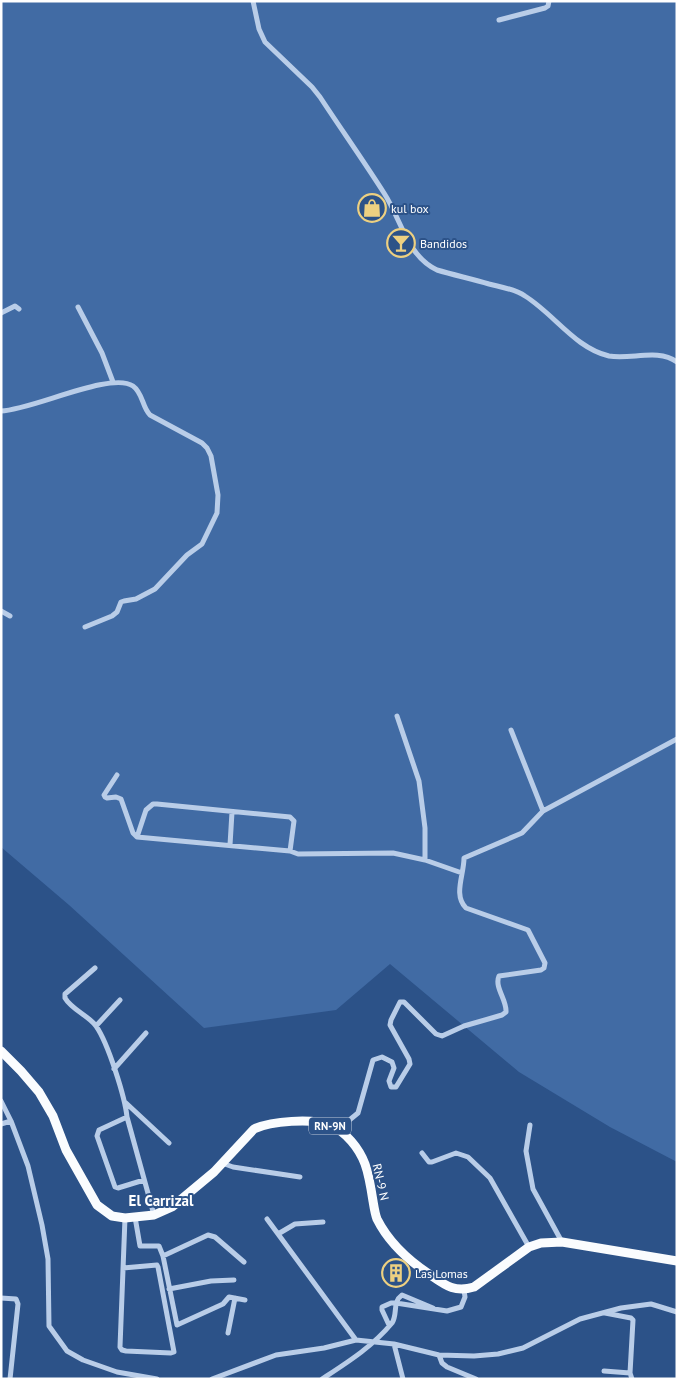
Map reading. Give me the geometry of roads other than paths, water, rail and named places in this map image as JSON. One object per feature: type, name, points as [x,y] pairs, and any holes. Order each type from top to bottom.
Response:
[{"type":"main road","name":"RN-9 N","points":[[1,1051],[39,1092],[53,1116],[66,1150],[97,1205],[112,1216],[125,1218],[154,1215],[172,1207],[214,1172],[254,1129],[260,1126],[287,1122],[314,1122],[330,1125],[353,1142],[364,1163],[376,1218],[390,1240],[416,1265],[430,1275],[445,1285],[464,1290]]},
{"type":"main road","points":[[464,1290],[474,1287],[529,1248],[542,1243],[562,1242],[677,1261]]},
{"type":"street","points":[[253,1],[259,29],[265,42],[320,97],[386,195],[413,250],[428,266],[512,290],[525,296],[583,344],[598,352],[621,357],[670,357],[677,362]]},
{"type":"street","points":[[499,20],[545,8],[548,6],[549,1]]},
{"type":"street","points":[[1,313],[15,306],[19,309]]},
{"type":"street","points":[[78,307],[102,353],[113,382]]},
{"type":"street","points":[[1,411],[22,408],[95,386],[113,382],[126,383],[135,387],[139,392],[146,411],[150,416],[208,448],[218,495],[217,513],[202,544],[187,555],[155,589],[136,599],[124,600],[117,612],[112,616],[85,627]]},
{"type":"street","points":[[1,611],[10,616]]},
{"type":"street","points":[[398,716],[419,781],[425,828],[426,860]]},
{"type":"street","points":[[511,730],[543,811]]},
{"type":"street","points":[[330,1125],[347,1122],[358,1112],[374,1060],[382,1057],[392,1062],[394,1068],[389,1081],[391,1088],[396,1087],[408,1068],[409,1059],[390,1025],[400,1002],[404,1002],[436,1034],[442,1036],[464,1026],[502,1015],[506,1012],[497,981],[499,976],[544,968],[545,963],[528,930],[466,908],[461,903],[459,895],[464,858],[522,833],[543,811],[677,739]]},
{"type":"street","points":[[117,775],[104,795],[107,798],[116,797],[121,800],[133,833],[137,837],[290,851],[298,854],[393,853],[426,860],[462,873]]},
{"type":"street","points":[[137,837],[146,810],[153,804],[292,818],[290,851]]},
{"type":"street","points":[[230,845],[232,812]]},
{"type":"street","points":[[95,968],[65,994],[65,998],[96,1026],[114,1068],[126,1103],[127,1117],[154,1215]]},
{"type":"street","points":[[96,1026],[120,1000]]},
{"type":"street","points":[[114,1068],[146,1033]]},
{"type":"street","points":[[1,1101],[11,1121],[28,1166],[42,1225],[48,1259],[49,1326],[67,1351],[83,1360],[117,1372],[157,1379]]},
{"type":"street","points":[[126,1103],[170,1143]]},
{"type":"street","points":[[127,1117],[99,1130],[97,1136],[115,1187],[118,1188],[144,1180]]},
{"type":"street","points":[[1,1124],[11,1121]]},
{"type":"street","points":[[530,1125],[526,1151],[533,1189],[562,1242]]},
{"type":"street","points":[[422,1154],[428,1162],[456,1153],[468,1157],[490,1178],[529,1248]]},
{"type":"street","points":[[222,1163],[233,1167],[300,1178]]},
{"type":"street","points":[[135,1217],[140,1246],[158,1244],[163,1256],[177,1325],[223,1304],[229,1297],[245,1300]]},
{"type":"street","points":[[123,1268],[156,1265],[158,1267],[174,1352],[122,1350],[120,1347],[123,1268],[125,1218]]},
{"type":"street","points":[[267,1219],[356,1340]]},
{"type":"street","points":[[278,1234],[295,1224],[323,1222]]},
{"type":"street","points":[[163,1256],[208,1235],[215,1237],[244,1262]]},
{"type":"street","points":[[169,1290],[211,1281],[234,1280]]},
{"type":"street","points":[[389,1325],[382,1307],[396,1303],[447,1311],[462,1307],[465,1297],[464,1290]]},
{"type":"street","points":[[322,1379],[375,1342],[394,1317],[396,1303],[402,1295],[433,1308]]},
{"type":"street","points":[[1,1298],[16,1299],[18,1304],[10,1379]]},
{"type":"street","points":[[228,1333],[235,1298]]},
{"type":"street","points":[[212,1379],[276,1355],[324,1348],[356,1340],[394,1344],[439,1355],[474,1356],[498,1354],[523,1348],[580,1319],[601,1312],[651,1304],[677,1312]]},
{"type":"street","points":[[601,1312],[633,1320],[630,1373],[632,1379]]},
{"type":"street","points":[[394,1344],[403,1379]]},
{"type":"street","points":[[439,1355],[442,1363],[447,1367],[476,1379]]},
{"type":"street","points":[[604,1371],[630,1373]]},
{"type":"place","name":"kul box","points":[[372,208]]},
{"type":"place","name":"Bandidos","points":[[401,243]]},
{"type":"place","name":"Las Lomas","points":[[396,1273]]},
{"type":"district","name":"El Carrizal","points":[[161,1200]]}]
